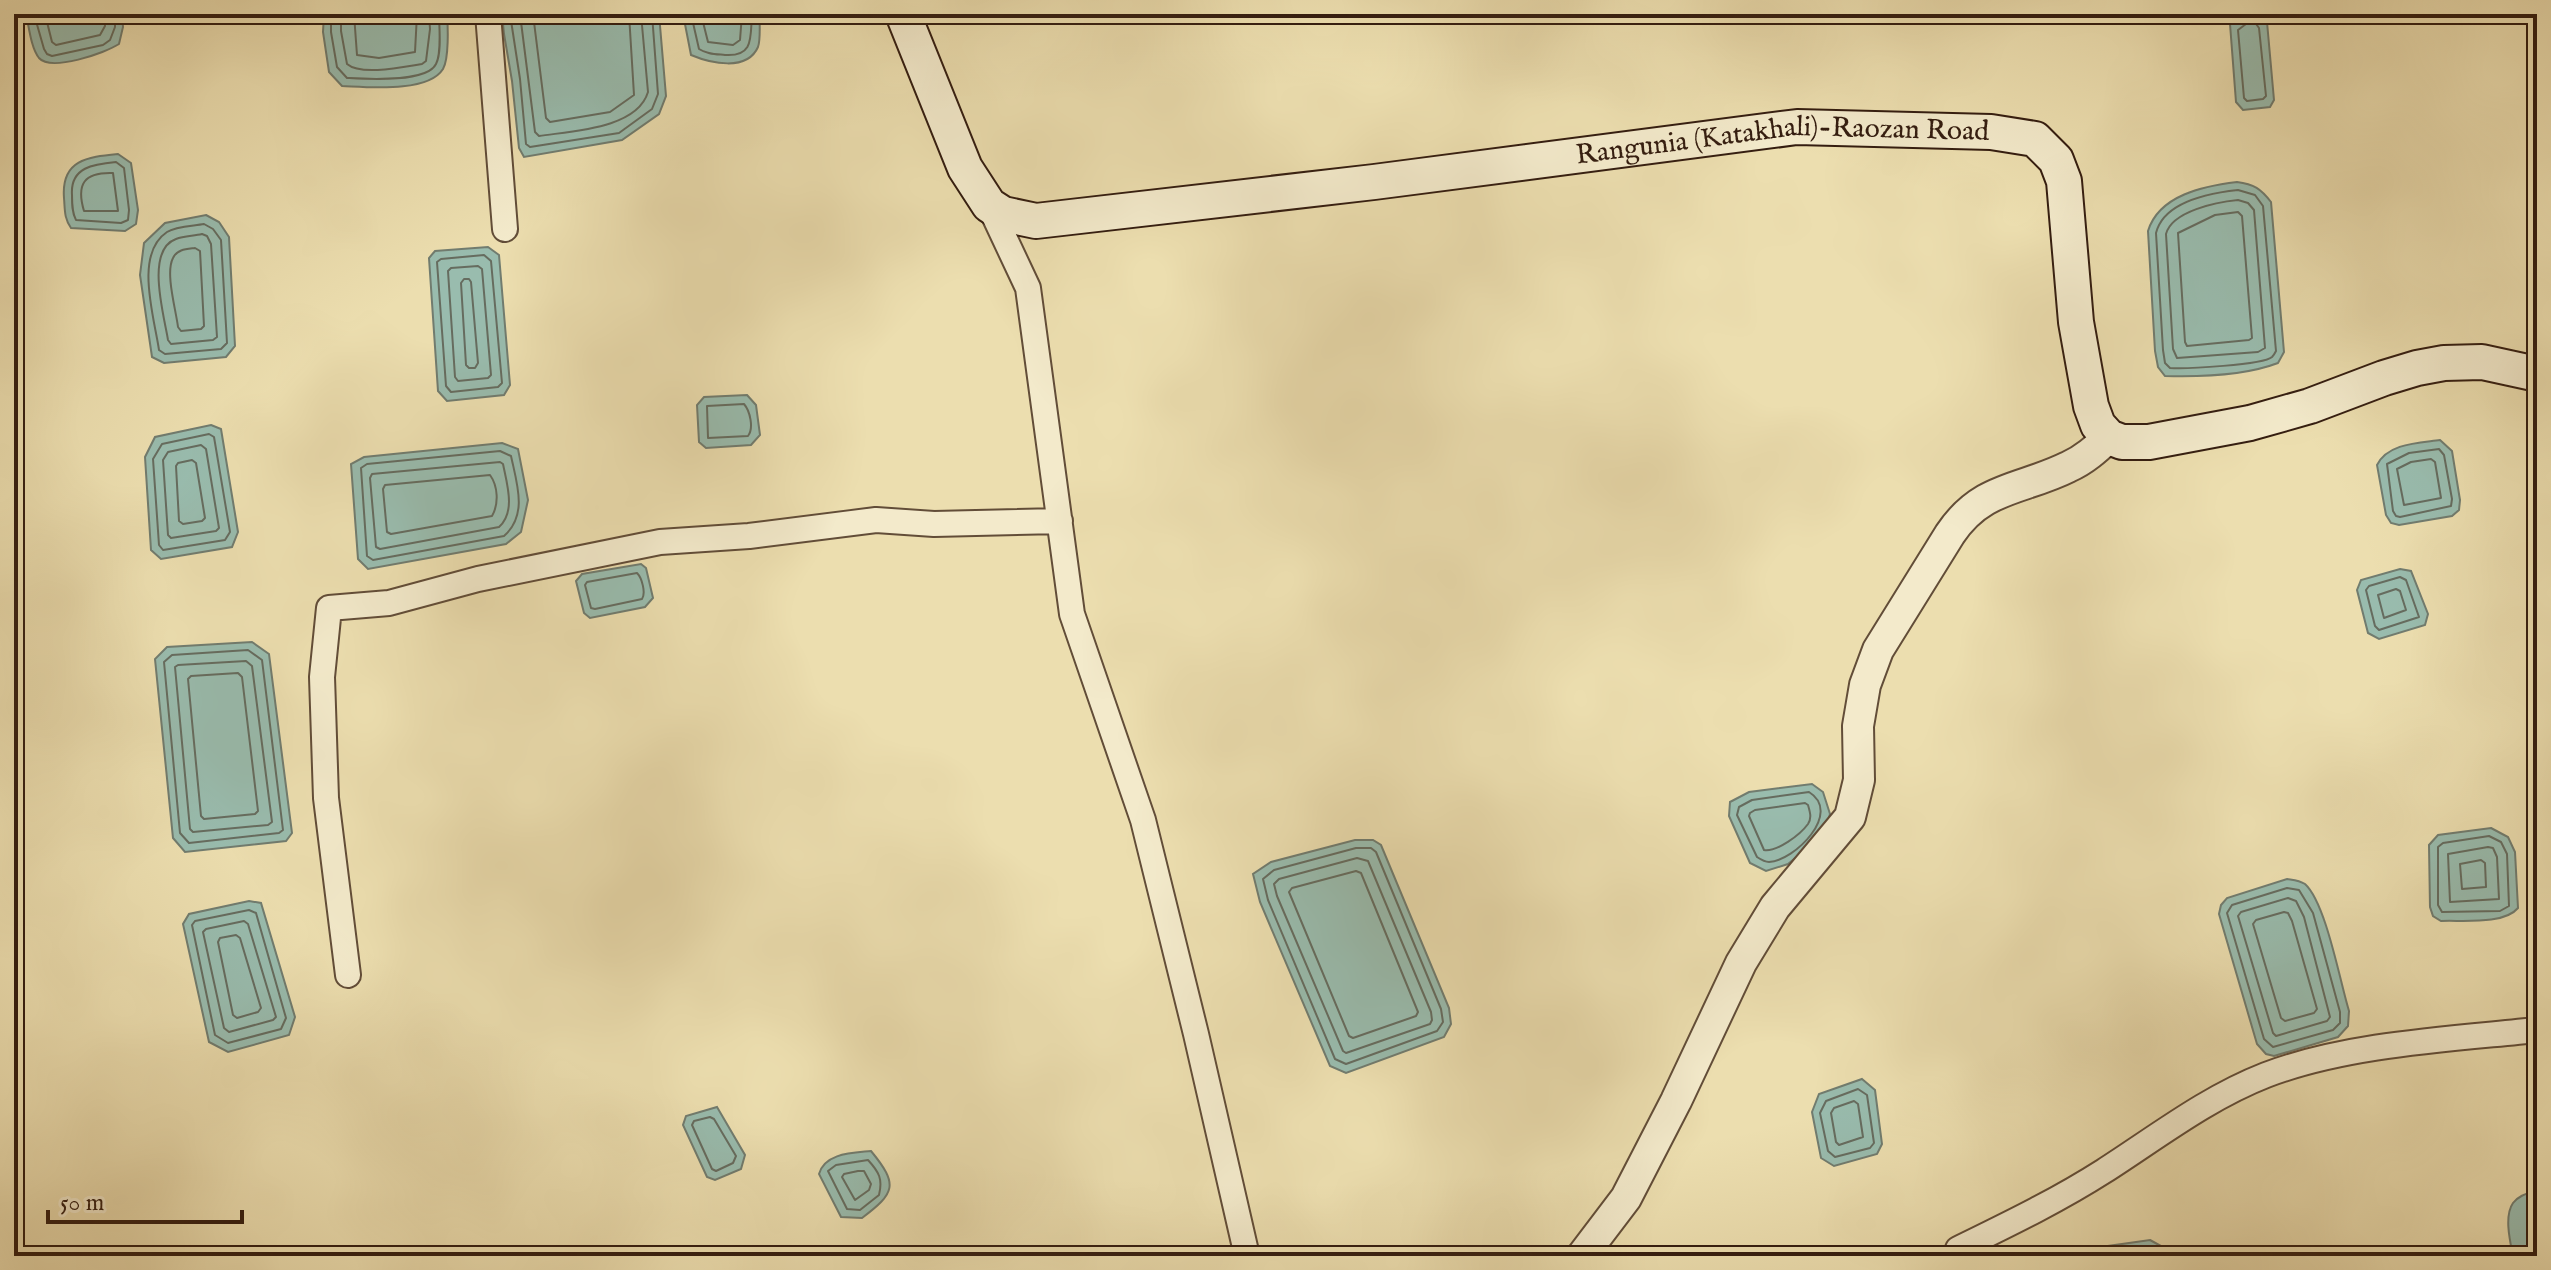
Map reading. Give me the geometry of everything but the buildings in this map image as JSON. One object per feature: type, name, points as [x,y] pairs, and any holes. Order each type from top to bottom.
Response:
[{"type":"main road","points":[[903,14],[965,168],[989,205]]},
{"type":"main road","name":"Rangunia (Katakhali)-Raozan Road","points":[[989,205],[1003,214],[1036,221],[1374,182],[1797,127],[1991,132],[2035,139],[2056,160],[2064,181],[2076,322],[2091,406],[2098,425],[2109,437]]},
{"type":"main road","points":[[2109,437],[2122,442],[2149,442],[2250,423],[2310,406],[2384,378],[2444,363],[2482,362],[2537,374]]},
{"type":"street","points":[[488,14],[505,229]]},
{"type":"street","points":[[989,205],[1028,288],[1072,614],[1143,820],[1247,1256]]},
{"type":"street","points":[[1582,1256],[1626,1198],[1741,963],[1775,907],[1850,817],[1859,780],[1858,726],[1865,685],[1878,650],[1950,534],[1962,516],[1975,505],[2012,487],[2065,469],[2086,458],[2109,437]]},
{"type":"street","points":[[348,975],[326,798],[322,677],[329,608],[389,603],[478,579],[660,542],[749,536],[876,520],[934,524],[1060,521]]},
{"type":"street","points":[[1958,1249],[2101,1173],[2215,1098],[2268,1074],[2331,1055],[2537,1030]]},
{"type":"water","points":[[26,14],[122,14],[123,27],[119,44],[112,48],[78,60],[45,62],[34,49]]},
{"type":"water","points":[[324,14],[447,14],[447,51],[443,69],[425,82],[411,85],[342,86],[329,72],[323,32]]},
{"type":"water","points":[[502,14],[659,14],[666,96],[659,114],[622,140],[524,157],[519,148]]},
{"type":"water","points":[[683,14],[760,14],[758,47],[753,55],[737,63],[718,63],[691,55]]},
{"type":"water","points":[[2259,16],[2267,22],[2274,100],[2270,107],[2243,110],[2236,102],[2230,24],[2236,18]]},
{"type":"water","points":[[118,154],[131,163],[138,210],[136,224],[125,231],[71,228],[65,210],[64,185],[72,168],[86,159]]},
{"type":"water","points":[[2237,182],[2257,188],[2271,202],[2284,352],[2278,363],[2251,371],[2208,376],[2165,376],[2158,367],[2155,351],[2148,231],[2162,209],[2184,194]]},
{"type":"water","points":[[206,215],[219,222],[229,237],[235,346],[226,357],[164,363],[152,357],[140,275],[144,243],[165,223]]},
{"type":"water","points":[[488,247],[499,255],[510,385],[504,395],[447,401],[438,391],[429,258],[435,251]]},
{"type":"water","points":[[747,395],[756,405],[760,435],[751,445],[706,448],[699,442],[697,405],[704,397]]},
{"type":"water","points":[[211,425],[221,429],[238,532],[232,547],[161,559],[151,550],[145,457],[155,437]]},
{"type":"water","points":[[2440,440],[2452,451],[2459,510],[2452,516],[2399,525],[2391,523],[2386,515],[2377,465],[2396,448]]},
{"type":"water","points":[[502,443],[518,449],[528,500],[521,532],[506,544],[368,569],[358,559],[351,464],[364,457]]},
{"type":"water","points":[[641,564],[646,568],[653,598],[645,607],[590,618],[584,613],[576,581],[582,574]]},
{"type":"water","points":[[2400,569],[2411,571],[2428,614],[2425,625],[2379,639],[2368,633],[2357,590],[2361,580]]},
{"type":"water","points":[[252,642],[269,654],[292,833],[286,841],[185,852],[173,838],[155,659],[167,647]]},
{"type":"water","points":[[1812,784],[1823,792],[1830,814],[1824,834],[1788,864],[1766,871],[1750,863],[1729,816],[1730,802],[1749,792]]},
{"type":"water","points":[[2491,828],[2508,837],[2515,852],[2518,908],[2493,919],[2441,921],[2433,916],[2430,907],[2429,845],[2438,835]]},
{"type":"water","points":[[1355,840],[1373,840],[1381,845],[1449,1008],[1451,1024],[1444,1037],[1346,1073],[1330,1066],[1260,902],[1253,874],[1271,862]]},
{"type":"water","points":[[2287,879],[2305,884],[2319,908],[2332,944],[2349,1011],[2348,1026],[2338,1037],[2274,1056],[2266,1054],[2257,1044],[2219,914],[2227,898]]},
{"type":"water","points":[[249,901],[261,903],[295,1017],[289,1035],[228,1052],[209,1042],[183,924],[189,914]]},
{"type":"water","points":[[1862,1079],[1875,1090],[1882,1144],[1877,1154],[1834,1166],[1821,1158],[1812,1112],[1819,1094]]},
{"type":"water","points":[[717,1107],[745,1155],[741,1169],[715,1180],[707,1177],[683,1125],[686,1116]]},
{"type":"water","points":[[871,1151],[886,1172],[889,1181],[887,1195],[862,1218],[841,1217],[819,1174],[822,1167],[833,1158]]},
{"type":"water","points":[[2537,1190],[2537,1256],[2513,1256],[2508,1229],[2510,1208],[2518,1198]]},
{"type":"water","points":[[2150,1240],[2161,1246],[2165,1256],[2101,1256],[2108,1246]]}]
